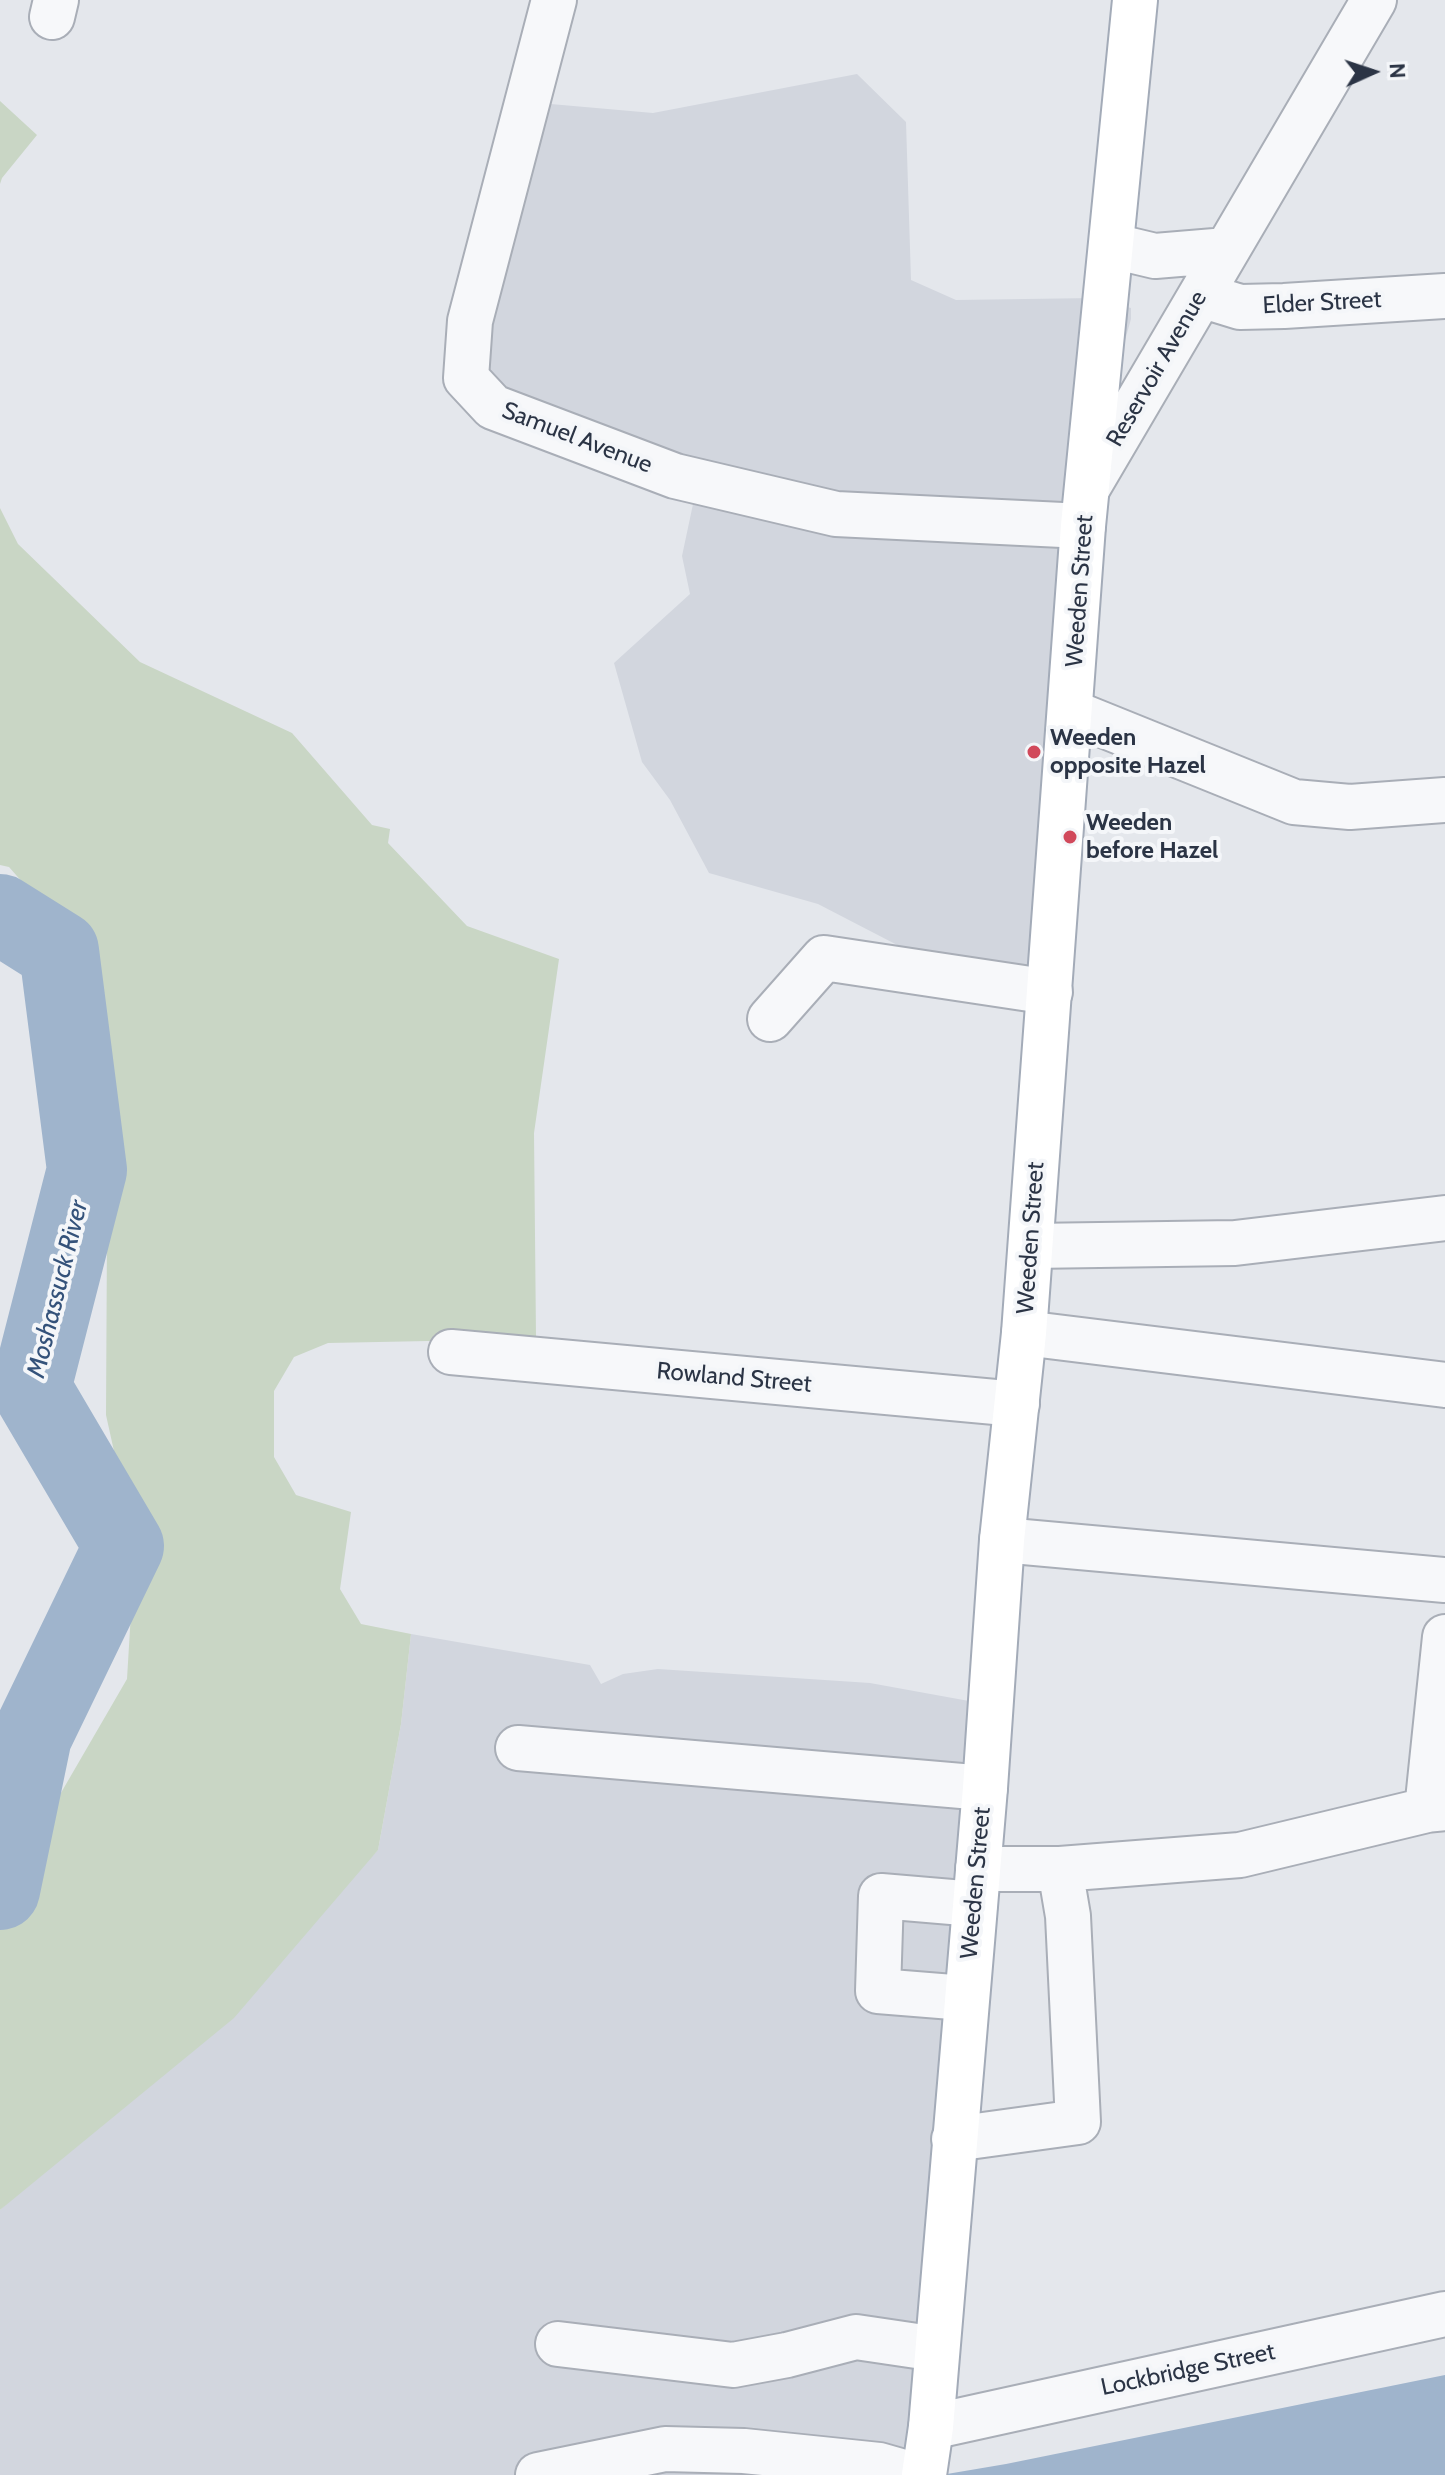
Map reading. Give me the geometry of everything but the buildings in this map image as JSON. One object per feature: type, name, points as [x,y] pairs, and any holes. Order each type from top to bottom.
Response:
[{"type":"main road","name":"Weeden Street","points":[[924,2475],[931,2427],[985,1788],[1002,1540],[1024,1333],[1086,506],[1135,0]]},
{"type":"street","name":"Samuel Avenue","points":[[554,0],[470,321],[466,378],[493,407],[675,476],[836,514],[1086,506]]},
{"type":"street","name":"Reservoir Avenue","points":[[1086,506],[1201,295],[1374,0]]},
{"type":"street","name":"Reservoir Avenue","points":[[1113,246],[1155,256],[1227,250]]},
{"type":"street","name":"Elder Street","points":[[1201,295],[1240,307],[1445,296]]},
{"type":"street","points":[[1071,712],[1294,802],[1350,807],[1445,800]]},
{"type":"street","points":[[770,1019],[824,958],[1050,992]]},
{"type":"street","points":[[1031,1246],[1235,1243],[1445,1218]]},
{"type":"street","points":[[1024,1333],[1445,1385]]},
{"type":"street","name":"Rowland Street","points":[[451,1352],[1017,1404]]},
{"type":"street","points":[[1002,1540],[1445,1580]]},
{"type":"street","points":[[965,1998],[878,1991],[881,1896],[976,1886],[1060,1869],[1240,1855],[1436,1809],[1445,1637]]},
{"type":"street","points":[[518,1748],[985,1788]]},
{"type":"street","points":[[954,2139],[1078,2122],[1068,1916],[1060,1869]]},
{"type":"street","name":"Lockbridge Street","points":[[931,2427],[1445,2314]]},
{"type":"street","points":[[558,2344],[733,2365],[856,2337],[937,2349]]},
{"type":"street","points":[[538,2475],[665,2449],[744,2451],[879,2465],[914,2475]]},
{"type":"shaded area","points":[[857,74],[906,122],[911,280],[956,300],[1094,298],[1131,308],[1131,319],[1076,515],[1041,971],[930,962],[818,904],[709,873],[670,800],[642,762],[614,663],[690,594],[682,556],[696,490],[493,398],[458,329],[528,102],[653,113]]},
{"type":"shaded area","points":[[411,1634],[590,1665],[601,1684],[623,1674],[658,1669],[870,1683],[980,1703],[909,2475],[0,2475],[0,2210],[378,1850],[401,1724]]},
{"type":"green space","points":[[0,101],[37,135],[0,184]]},
{"type":"green space","points":[[0,508],[18,544],[140,662],[292,733],[372,825],[390,829],[388,843],[467,926],[559,959],[534,1133],[536,1337],[525,1343],[479,1340],[328,1343],[294,1357],[274,1391],[274,1457],[296,1495],[351,1512],[340,1589],[361,1624],[411,1634],[401,1724],[378,1850],[234,2018],[0,2210],[0,1898],[127,1679],[135,1546],[106,1415],[107,1233],[98,968],[9,867],[0,865]]},
{"type":"water","points":[[1445,2375],[1445,2475],[941,2475],[1006,2464]]},
{"type":"waterway","name":"Moshassuck River","points":[[0,914],[59,951],[87,1170],[31,1388],[124,1546],[32,1736],[0,1890]]},
{"type":"place","name":"Weeden opposite Hazel","points":[[1034,752]]},
{"type":"place","name":"Weeden before Hazel","points":[[1070,837]]}]
